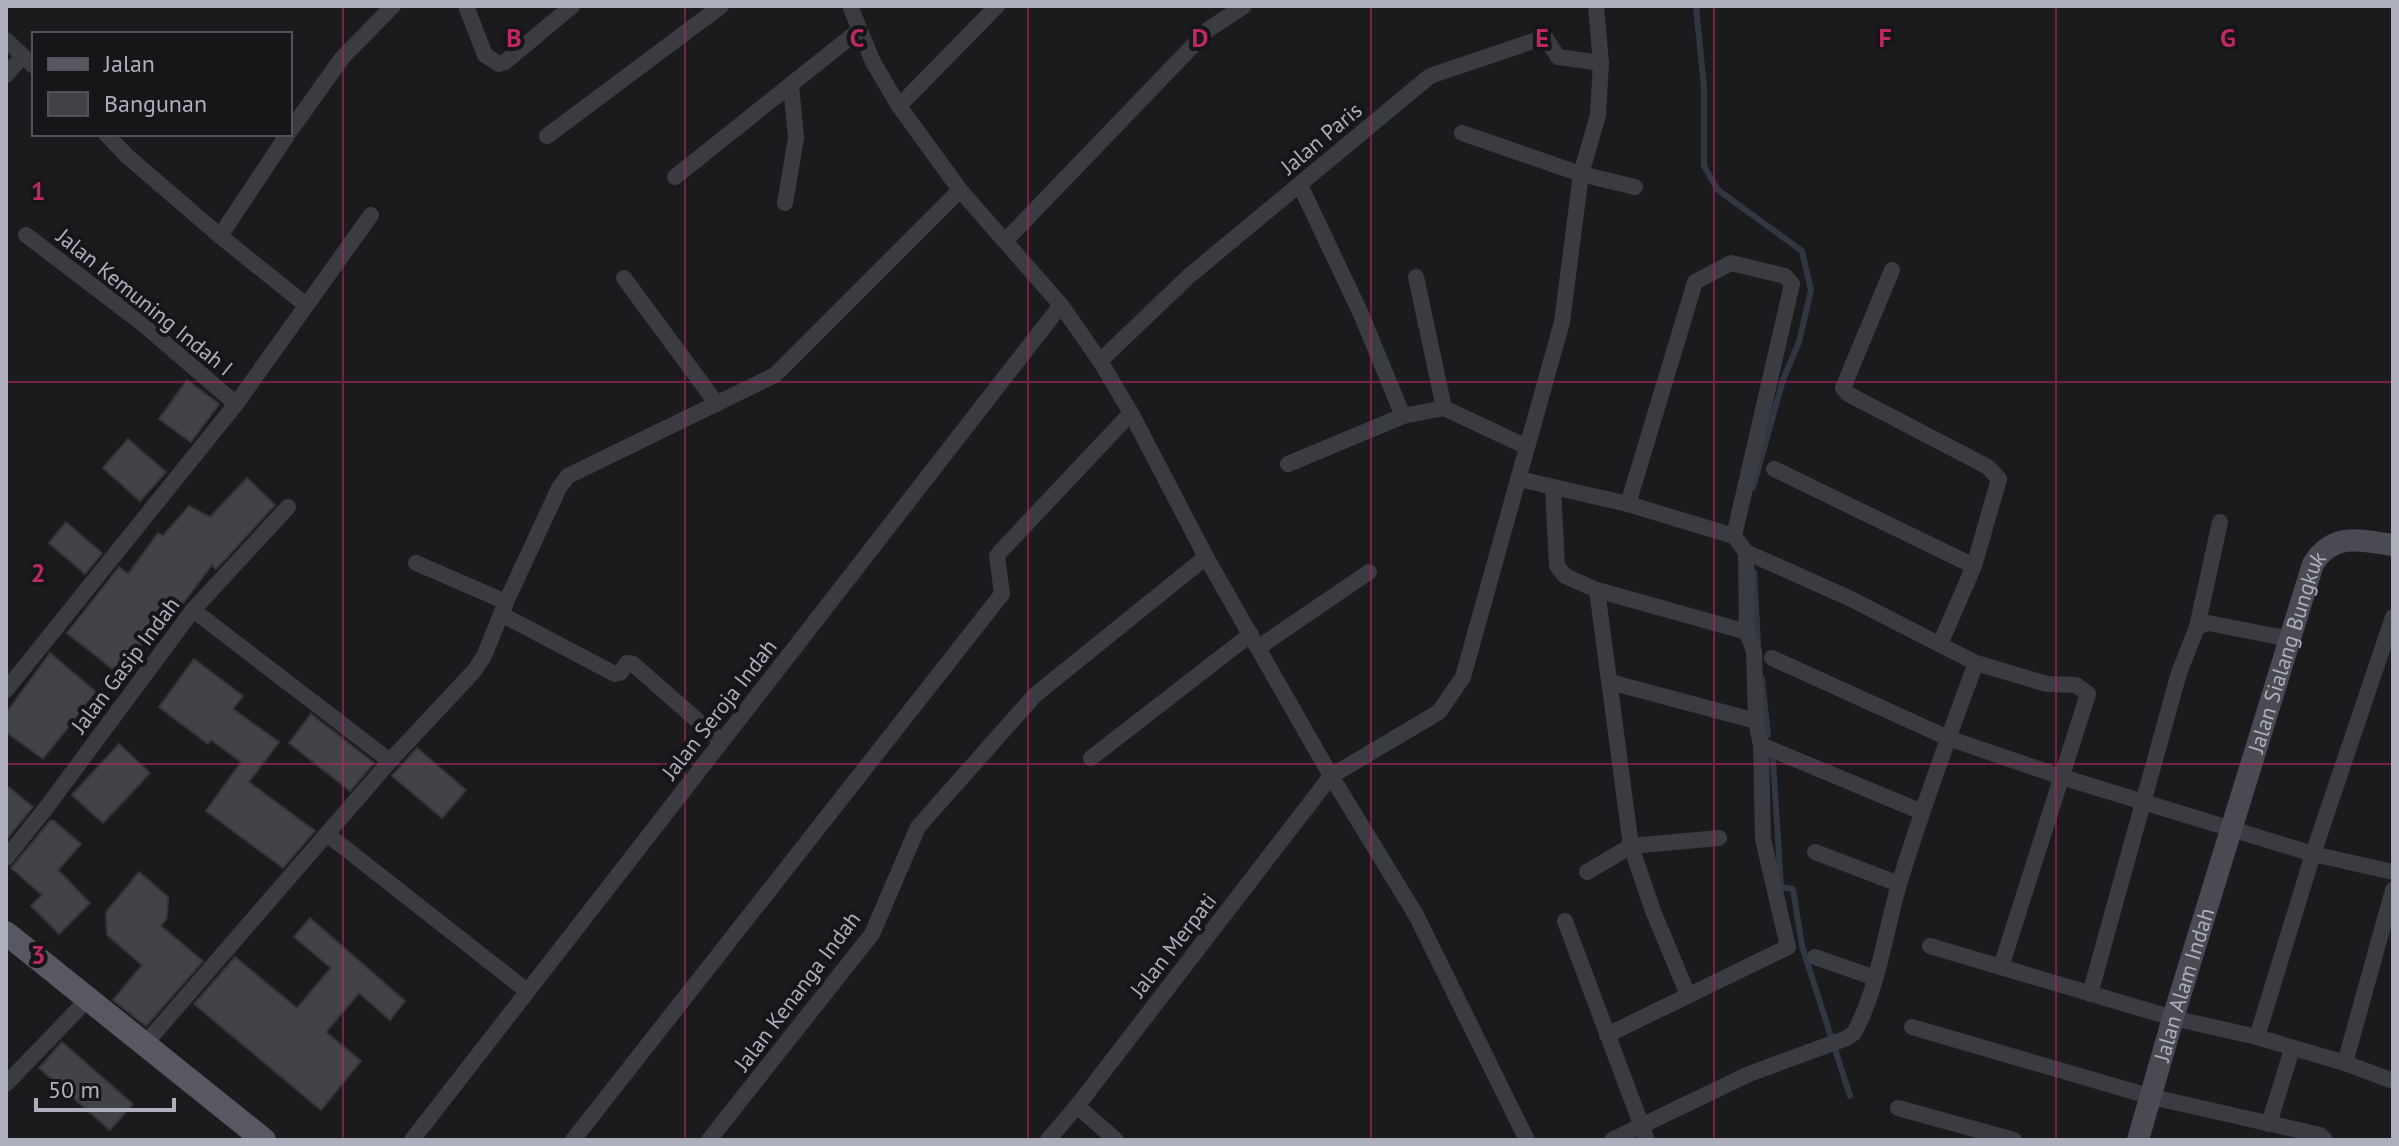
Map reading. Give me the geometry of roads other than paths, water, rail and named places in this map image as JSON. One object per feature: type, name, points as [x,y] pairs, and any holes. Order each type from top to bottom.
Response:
[{"type":"main road","points":[[6,933],[264,1140]]},
{"type":"street","points":[[292,129],[342,58],[393,6]]},
{"type":"street","points":[[466,6],[485,55],[499,64],[505,62],[562,9]]},
{"type":"street","points":[[547,136],[721,6]]},
{"type":"street","points":[[850,6],[858,31],[899,106],[960,190],[1061,305],[1100,361],[1131,413],[1206,557],[1331,776],[1416,915],[1527,1140]]},
{"type":"street","points":[[899,106],[997,6]]},
{"type":"street","points":[[1006,240],[1209,29],[1244,6]]},
{"type":"street","points":[[1331,776],[1427,720],[1451,698],[1470,662],[1562,322],[1581,174],[1596,123],[1601,63],[1596,6]]},
{"type":"street","points":[[675,177],[858,31]]},
{"type":"street","name":"Jalan Paris","points":[[1100,361],[1189,276],[1434,73],[1545,37],[1558,57],[1601,63]]},
{"type":"street","points":[[6,40],[28,61],[6,75]]},
{"type":"street","points":[[785,203],[796,138],[791,85]]},
{"type":"street","points":[[1462,133],[1581,174],[1635,187]]},
{"type":"street","points":[[108,136],[220,236],[306,305]]},
{"type":"street","points":[[220,236],[287,136]]},
{"type":"street","points":[[1300,185],[1361,314],[1403,416]]},
{"type":"street","points":[[145,1044],[390,761],[475,670],[559,488],[568,476],[782,370],[960,190]]},
{"type":"street","points":[[6,690],[236,404],[371,215]]},
{"type":"street","name":"Jalan Kemuning Indah I","points":[[26,235],[150,329],[236,404]]},
{"type":"street","points":[[1628,504],[1695,282],[1731,263],[1785,276],[1792,284],[1734,536]]},
{"type":"street","points":[[1892,270],[1843,388],[1848,394],[1988,467],[1999,479],[1974,566],[1940,644]]},
{"type":"street","points":[[1416,277],[1444,408]]},
{"type":"street","points":[[624,278],[717,404]]},
{"type":"street","name":"Jalan Seroja Indah","points":[[412,1140],[1061,305]]},
{"type":"street","points":[[1288,464],[1403,416],[1444,408],[1527,447]]},
{"type":"street","points":[[573,1140],[1002,594],[999,554],[1131,413]]},
{"type":"street","points":[[1774,469],[1974,566]]},
{"type":"street","points":[[1519,479],[1628,504],[1734,536],[1746,552],[1849,598],[1976,663],[2047,684],[2076,685],[2088,694],[2001,967]]},
{"type":"street","points":[[1553,487],[1557,566],[1565,576],[1597,590],[1747,632]]},
{"type":"street","name":"Jalan Gasip Indah","points":[[6,858],[193,610],[288,507]]},
{"type":"street","points":[[2090,994],[2179,673],[2197,627],[2220,522]]},
{"type":"street","name":"Jalan Sialang Bungkuk","points":[[2231,828],[2313,564],[2322,549],[2340,541],[2361,540],[2393,545]]},
{"type":"street","points":[[1607,1035],[1788,947],[1763,839],[1761,745],[1756,721],[1754,651],[1747,632],[1746,552]]},
{"type":"street","name":"Jalan Kenanga Indah","points":[[709,1140],[872,934],[918,827],[1035,695],[1206,557]]},
{"type":"street","points":[[416,563],[503,608],[615,674],[620,673],[627,663],[633,664],[721,741]]},
{"type":"street","points":[[1091,758],[1255,641],[1369,572]]},
{"type":"street","points":[[1597,590],[1631,846],[1653,911],[1688,995]]},
{"type":"street","points":[[193,610],[390,761]]},
{"type":"street","points":[[2257,1037],[2313,854],[2393,617]]},
{"type":"street","points":[[2197,627],[2208,623],[2290,639]]},
{"type":"street","points":[[1772,658],[1948,738],[2062,777],[2313,854],[2393,872]]},
{"type":"street","points":[[1612,1140],[1644,1133],[1749,1074],[1847,1038],[1857,1026],[1875,978],[1899,884],[1922,812],[1976,663]]},
{"type":"street","points":[[1610,682],[1756,721]]},
{"type":"street","points":[[1761,745],[1922,812]]},
{"type":"street","name":"Jalan Merpati","points":[[1048,1140],[1331,776]]},
{"type":"street","name":"Jalan Alam Indah","points":[[2138,1140],[2231,828]]},
{"type":"street","points":[[327,834],[527,991]]},
{"type":"street","points":[[1587,872],[1631,846],[1719,838]]},
{"type":"street","points":[[1815,852],[1899,884]]},
{"type":"street","points":[[2345,1063],[2393,890]]},
{"type":"street","points":[[1565,921],[1644,1133]]},
{"type":"street","points":[[1930,946],[2173,1018],[2257,1037],[2393,1081]]},
{"type":"street","points":[[1815,957],[1875,978]]},
{"type":"street","points":[[6,1084],[88,999]]},
{"type":"street","points":[[1912,1027],[2152,1097],[2320,1135],[2325,1140]]},
{"type":"street","points":[[2269,1124],[2292,1049]]},
{"type":"street","points":[[1077,1106],[1116,1140]]},
{"type":"street","points":[[1898,1108],[2014,1140]]},
{"type":"waterway","points":[[1696,6],[1704,87],[1704,166],[1718,190],[1802,251],[1811,290],[1799,342],[1783,380],[1753,488]]},
{"type":"waterway","points":[[1754,572],[1758,644]]},
{"type":"waterway","points":[[1762,679],[1768,735]]},
{"type":"waterway","points":[[1773,760],[1781,887],[1793,889],[1802,946],[1850,1096]]}]
